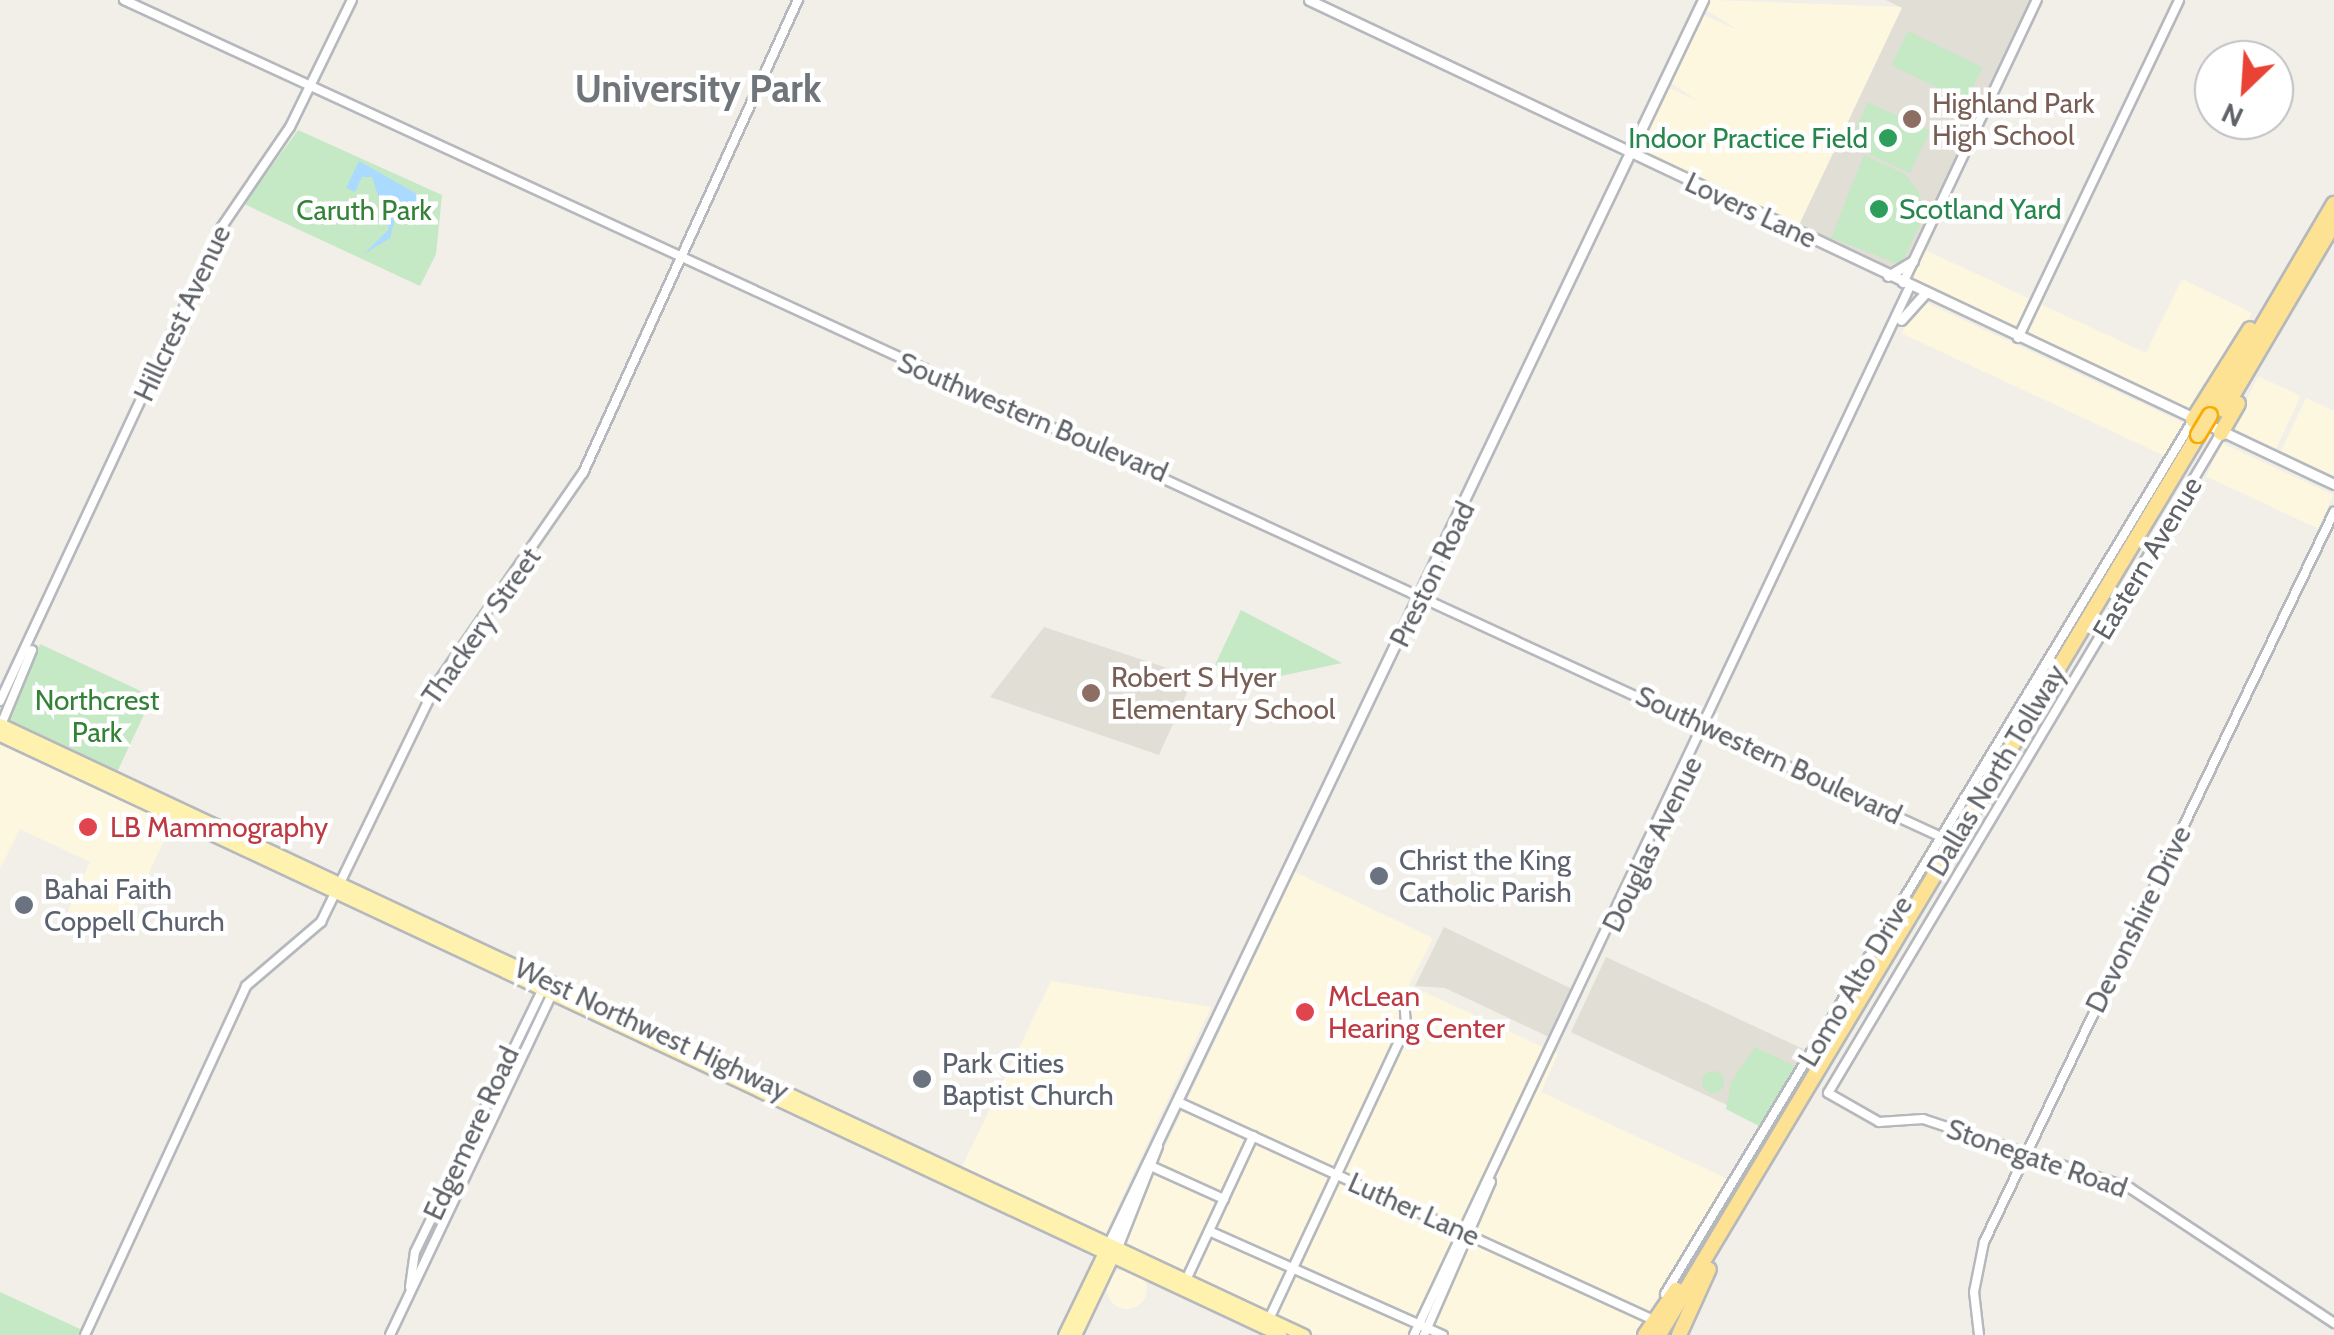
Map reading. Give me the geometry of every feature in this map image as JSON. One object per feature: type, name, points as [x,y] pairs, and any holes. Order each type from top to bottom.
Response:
[{"type":"highway","name":"Dallas North Tollway","points":[[1670,1335],[2208,427],[2334,204]]},
{"type":"highway","name":"Dallas North Tollway","points":[[1658,1335],[2334,223]]},
{"type":"highway","points":[[1642,1335],[1714,1244]]},
{"type":"highway","points":[[1679,1335],[1710,1269]]},
{"type":"main road","name":"Lovers Lane","points":[[1309,0],[2334,484]]},
{"type":"main road","name":"Preston Road","points":[[1064,1335],[1155,1159],[1178,1102],[1703,0]]},
{"type":"main road","points":[[1888,276],[1912,261]]},
{"type":"main road","points":[[1900,320],[1925,294]]},
{"type":"main road","name":"West Northwest Highway","points":[[0,725],[759,1091],[1304,1335]]},
{"type":"main road","name":"West Northwest Highway","points":[[0,735],[180,814]]},
{"type":"main road","name":"West Northwest Highway","points":[[549,987],[822,1108],[1280,1335]]},
{"type":"main road","points":[[759,1091],[822,1108]]},
{"type":"main road","name":"Preston Road","points":[[1075,1335],[1110,1250]]},
{"type":"main road","points":[[1215,1305],[1269,1319]]},
{"type":"street","name":"Southwestern Boulevard","points":[[124,0],[680,258],[1422,592],[1941,837]]},
{"type":"street","name":"Hillcrest Avenue","points":[[0,725],[34,638],[221,228],[312,87],[352,0]]},
{"type":"street","name":"Thackery Street","points":[[84,1335],[246,986],[315,931],[436,685],[572,492],[798,0]]},
{"type":"street","name":"Douglas Avenue","points":[[1420,1332],[1900,320],[1912,261],[2037,0]]},
{"type":"street","points":[[2018,338],[2179,0]]},
{"type":"street","name":"Lomo Alto Drive","points":[[1642,1335],[1941,837],[2208,427]]},
{"type":"street","name":"Eastern Avenue","points":[[1828,1095],[2208,427]]},
{"type":"street","name":"Devonshire Drive","points":[[1979,1335],[1977,1267],[2026,1156],[2334,512]]},
{"type":"street","name":"Hillcrest Avenue","points":[[0,701],[34,638]]},
{"type":"street","name":"Edgemere Road","points":[[410,1292],[415,1252],[549,987]]},
{"type":"street","name":"Edgemere Road","points":[[390,1335],[549,987]]},
{"type":"street","points":[[1269,1319],[1406,1026],[1404,999]]},
{"type":"street","name":"Stonegate Road","points":[[1828,1095],[1879,1122],[1923,1118],[2145,1196],[2334,1323]]},
{"type":"street","name":"Luther Lane","points":[[1178,1102],[1650,1318]]},
{"type":"street","points":[[1186,1280],[1254,1136]]},
{"type":"street","points":[[1155,1159],[1224,1199]]},
{"type":"street","points":[[1209,1231],[1420,1332],[1442,1335]]},
{"type":"shaded area","points":[[1711,0],[1902,7],[1799,225],[1639,150],[1669,88],[1700,102],[1671,83],[1704,15],[1740,31],[1706,10]]},
{"type":"shaded area","name":"Highland Park High School","points":[[1886,0],[2031,0],[1905,266],[1890,269],[1799,225],[1902,8]]},
{"type":"shaded area","points":[[1923,249],[2031,299],[2017,328],[1909,278]]},
{"type":"shaded area","points":[[2182,279],[2252,313],[2192,413],[2027,339],[2038,303],[2146,353]]},
{"type":"shaded area","points":[[1918,299],[2185,424],[2169,458],[1902,333]]},
{"type":"shaded area","points":[[2258,376],[2301,396],[2276,448],[2233,429]]},
{"type":"shaded area","points":[[2306,398],[2334,411],[2334,476],[2281,451]]},
{"type":"shaded area","points":[[2222,443],[2333,495],[2318,529],[2206,477]]},
{"type":"shaded area","name":"Robert S Hyer Elementary School","points":[[1044,627],[1194,677],[1159,755],[990,697]]},
{"type":"shaded area","points":[[0,745],[172,823],[120,936],[68,911],[90,862],[20,829],[0,869]]},
{"type":"shaded area","points":[[1295,872],[1433,938],[1409,985],[1558,1054],[1541,1092],[1732,1181],[1636,1335],[1315,1335],[1120,1243]]},
{"type":"shaded area","points":[[1444,927],[1572,989],[1549,1037],[1445,988],[1415,986]]},
{"type":"shaded area","points":[[1606,957],[1807,1051],[1772,1126],[1571,1032]]},
{"type":"shaded area","points":[[1051,981],[1211,1007],[1105,1234],[962,1167]]},
{"type":"shaded area","points":[[1127,1269],[1141,1275],[1147,1289],[1141,1303],[1127,1309],[1113,1303],[1107,1289],[1113,1275]]},
{"type":"green space","points":[[1908,31],[1983,67],[1966,102],[1891,65]]},
{"type":"green space","name":"Indoor Practice Field","points":[[1868,102],[1930,131],[1910,173],[1848,145]]},
{"type":"green space","name":"Caruth Park","points":[[298,130],[442,195],[436,254],[420,286],[244,204]]},
{"type":"green space","name":"Scotland Yard","points":[[1864,155],[1905,174],[1920,194],[1923,218],[1901,265],[1831,238]]},
{"type":"green space","points":[[1241,610],[1342,663],[1271,678],[1214,667]]},
{"type":"green space","name":"Northcrest Park","points":[[40,644],[152,696],[118,771],[5,718]]},
{"type":"green space","points":[[1755,1047],[1797,1067],[1761,1127],[1726,1109],[1731,1082]]},
{"type":"green space","points":[[1713,1071],[1721,1074],[1721,1090],[1713,1093],[1705,1090],[1702,1082],[1705,1074]]},
{"type":"green space","points":[[0,1292],[80,1329],[78,1335],[0,1335]]},
{"type":"water","points":[[359,161],[431,202],[398,206],[390,238],[364,254],[389,229],[372,177],[362,177],[355,192],[346,188]]},
{"type":"place","name":"Highland Park High School","points":[[1912,119]]},
{"type":"place","name":"Indoor Practice Field","points":[[1888,138]]},
{"type":"place","name":"Scotland Yard","points":[[1879,209]]},
{"type":"place","name":"Robert S Hyer Elementary School","points":[[1091,693]]},
{"type":"place","name":"LB Mammography","points":[[88,827]]},
{"type":"place","name":"Christ the King Catholic Parish","points":[[1379,876]]},
{"type":"place","name":"Bahai Faith Coppell Church","points":[[24,905]]},
{"type":"place","name":"McLean Hearing Center","points":[[1305,1012]]},
{"type":"place","name":"Park Cities Baptist Church","points":[[922,1079]]},
{"type":"district","name":"University Park","points":[[698,89]]}]
